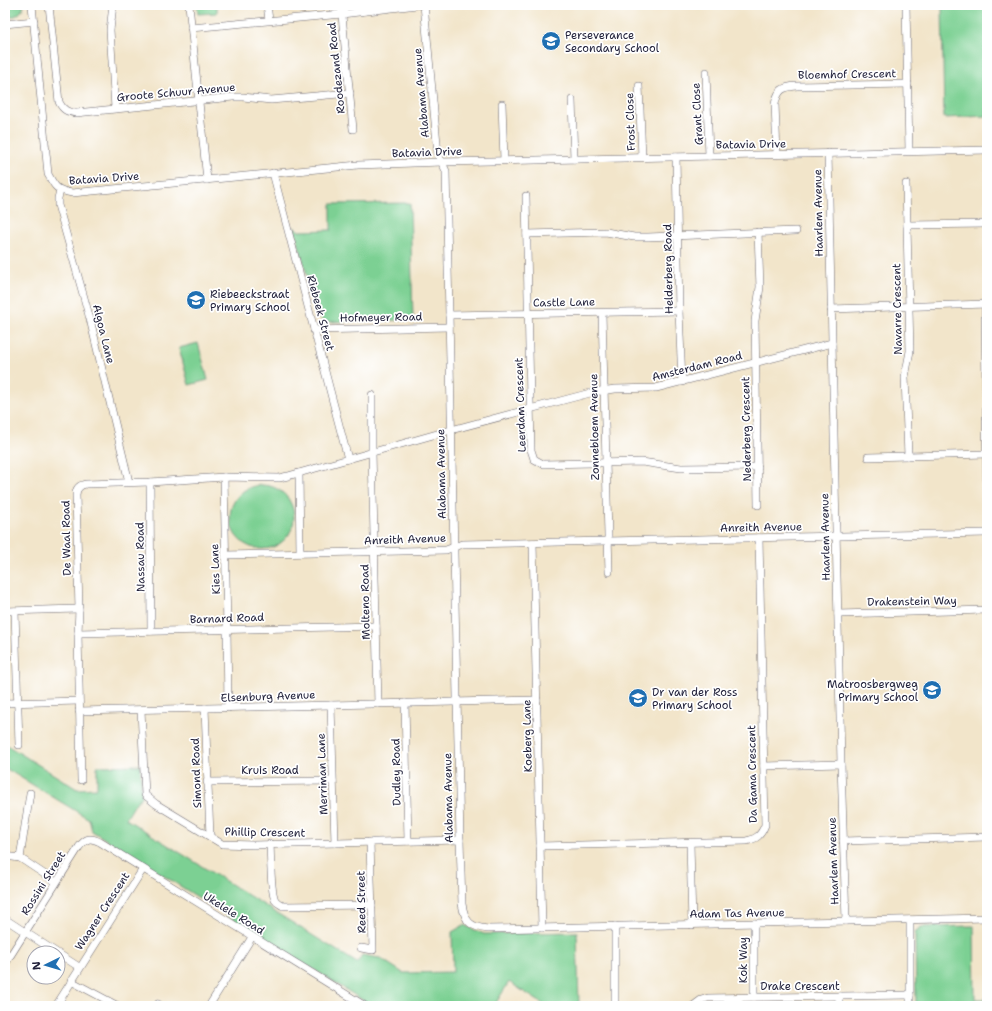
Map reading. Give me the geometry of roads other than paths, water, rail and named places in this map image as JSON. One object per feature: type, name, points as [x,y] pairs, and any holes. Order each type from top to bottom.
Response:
[{"type":"street","name":"Batavia Drive","points":[[32,5],[48,174],[60,191],[72,193],[358,165],[504,160],[987,150]]},
{"type":"street","name":"Groote Schuur Avenue","points":[[49,5],[59,102],[62,109],[68,112],[76,113],[115,108],[243,97],[270,100],[350,93]]},
{"type":"street","points":[[113,5],[110,30],[115,108]]},
{"type":"street","points":[[189,5],[207,180]]},
{"type":"street","points":[[267,5],[269,20]]},
{"type":"street","name":"Roodezand Road","points":[[341,5],[353,129]]},
{"type":"street","points":[[192,28],[342,14],[418,5]]},
{"type":"street","name":"Alabama Avenue","points":[[424,5],[438,154],[446,171],[462,904],[463,915],[468,922],[478,928],[488,929]]},
{"type":"street","points":[[906,5],[909,151]]},
{"type":"street","points":[[5,24],[34,21]]},
{"type":"street","name":"Grant Close","points":[[706,72],[709,156]]},
{"type":"street","name":"Bloemhof Crescent","points":[[777,154],[775,104],[777,96],[781,90],[788,87],[797,86],[908,84]]},
{"type":"street","name":"Frost Close","points":[[639,86],[642,157]]},
{"type":"street","points":[[572,100],[574,159]]},
{"type":"street","points":[[502,104],[504,160]]},
{"type":"street","name":"Haarlem Avenue","points":[[828,153],[841,764],[846,921]]},
{"type":"street","name":"Helderberg Road","points":[[676,157],[682,382]]},
{"type":"street","name":"Riebeek Street","points":[[273,173],[348,459]]},
{"type":"street","name":"Navarre Crescent","points":[[906,184],[910,351],[905,377],[908,456]]},
{"type":"street","name":"Algoa Lane","points":[[60,191],[58,204],[90,319],[129,482]]},
{"type":"street","name":"Leerdam Crescent","points":[[526,196],[530,409],[532,450],[533,456],[537,462],[544,464],[651,463],[681,468],[758,467]]},
{"type":"street","points":[[907,225],[987,224]]},
{"type":"street","points":[[527,234],[606,232],[634,237],[796,231]]},
{"type":"street","name":"Nederberg Crescent","points":[[758,232],[760,287],[755,312],[758,505]]},
{"type":"street","points":[[831,309],[986,304],[987,490]]},
{"type":"street","name":"Castle Lane","points":[[449,315],[679,311]]},
{"type":"street","name":"Zonnebloem Avenue","points":[[602,312],[608,541]]},
{"type":"street","name":"Hofmeyer Road","points":[[314,330],[449,327]]},
{"type":"street","name":"Amsterdam Road","points":[[348,459],[451,430],[605,390],[656,388],[832,343]]},
{"type":"street","name":"Molteno Road","points":[[372,395],[378,704]]},
{"type":"street","points":[[868,457],[987,454]]},
{"type":"street","name":"De Waal Road","points":[[81,780],[78,633],[79,609],[76,545],[76,491],[79,487],[85,484],[150,482],[224,477],[278,478],[348,459]]},
{"type":"street","points":[[298,473],[300,553]]},
{"type":"street","name":"Kies Lane","points":[[224,477],[228,629],[228,708]]},
{"type":"street","name":"Nassau Road","points":[[150,482],[151,631]]},
{"type":"street","name":"Anreith Avenue","points":[[226,555],[446,550],[462,544],[987,533]]},
{"type":"street","name":"Da Gama Crescent","points":[[540,846],[746,841],[759,837],[765,825],[759,538]]},
{"type":"street","points":[[608,541],[609,572]]},
{"type":"street","name":"Koeberg Lane","points":[[533,543],[542,928]]},
{"type":"street","points":[[5,611],[79,609]]},
{"type":"street","name":"Drakenstein Way","points":[[838,614],[987,610]]},
{"type":"street","points":[[15,611],[19,702],[19,745]]},
{"type":"street","name":"Barnard Road","points":[[78,633],[376,626]]},
{"type":"street","name":"Elsenburg Avenue","points":[[79,711],[537,700]]},
{"type":"street","points":[[5,703],[79,701]]},
{"type":"street","name":"Dudley Road","points":[[405,703],[408,841]]},
{"type":"street","name":"Merriman Lane","points":[[331,705],[335,843]]},
{"type":"street","name":"Simond Road","points":[[205,708],[210,836]]},
{"type":"street","name":"Phillip Crescent","points":[[141,710],[145,795],[156,804],[222,844],[460,840]]},
{"type":"street","points":[[764,766],[841,764]]},
{"type":"street","name":"Kruis Road","points":[[208,782],[333,781]]},
{"type":"street","points":[[20,858],[30,793]]},
{"type":"street","points":[[843,842],[987,837]]},
{"type":"street","name":"Ukelele Road","points":[[91,838],[100,842],[363,1005]]},
{"type":"street","name":"Rossini Street","points":[[5,964],[79,847],[87,839],[91,838]]},
{"type":"street","name":"Reed Street","points":[[361,948],[373,950],[370,842]]},
{"type":"street","points":[[690,843],[692,925]]},
{"type":"street","points":[[270,844],[272,888],[274,896],[279,904],[283,906],[372,905]]},
{"type":"street","points":[[5,856],[20,858],[56,882]]},
{"type":"street","name":"Wagner Crescent","points":[[56,1006],[71,980],[143,869]]},
{"type":"street","name":"Adam Tas Avenue","points":[[488,929],[987,918]]},
{"type":"street","points":[[5,919],[80,967]]},
{"type":"street","points":[[910,920],[910,1006]]},
{"type":"street","name":"Kok Way","points":[[754,923],[754,997]]},
{"type":"street","points":[[615,926],[615,1006]]},
{"type":"street","points":[[209,1006],[252,937]]},
{"type":"street","points":[[71,980],[118,1006]]},
{"type":"street","name":"Drake Crescent","points":[[693,1006],[701,1000],[708,998],[910,995]]},
{"type":"street","points":[[839,996],[839,1006]]},
{"type":"place","name":"Perseverance Secondary School","points":[[551,41]]},
{"type":"place","name":"Riebeeckstraat Primary School","points":[[196,300]]},
{"type":"place","name":"Matroosbergweg Primary School","points":[[932,690]]},
{"type":"place","name":"Dr van der Ross Primary School","points":[[638,698]]}]
